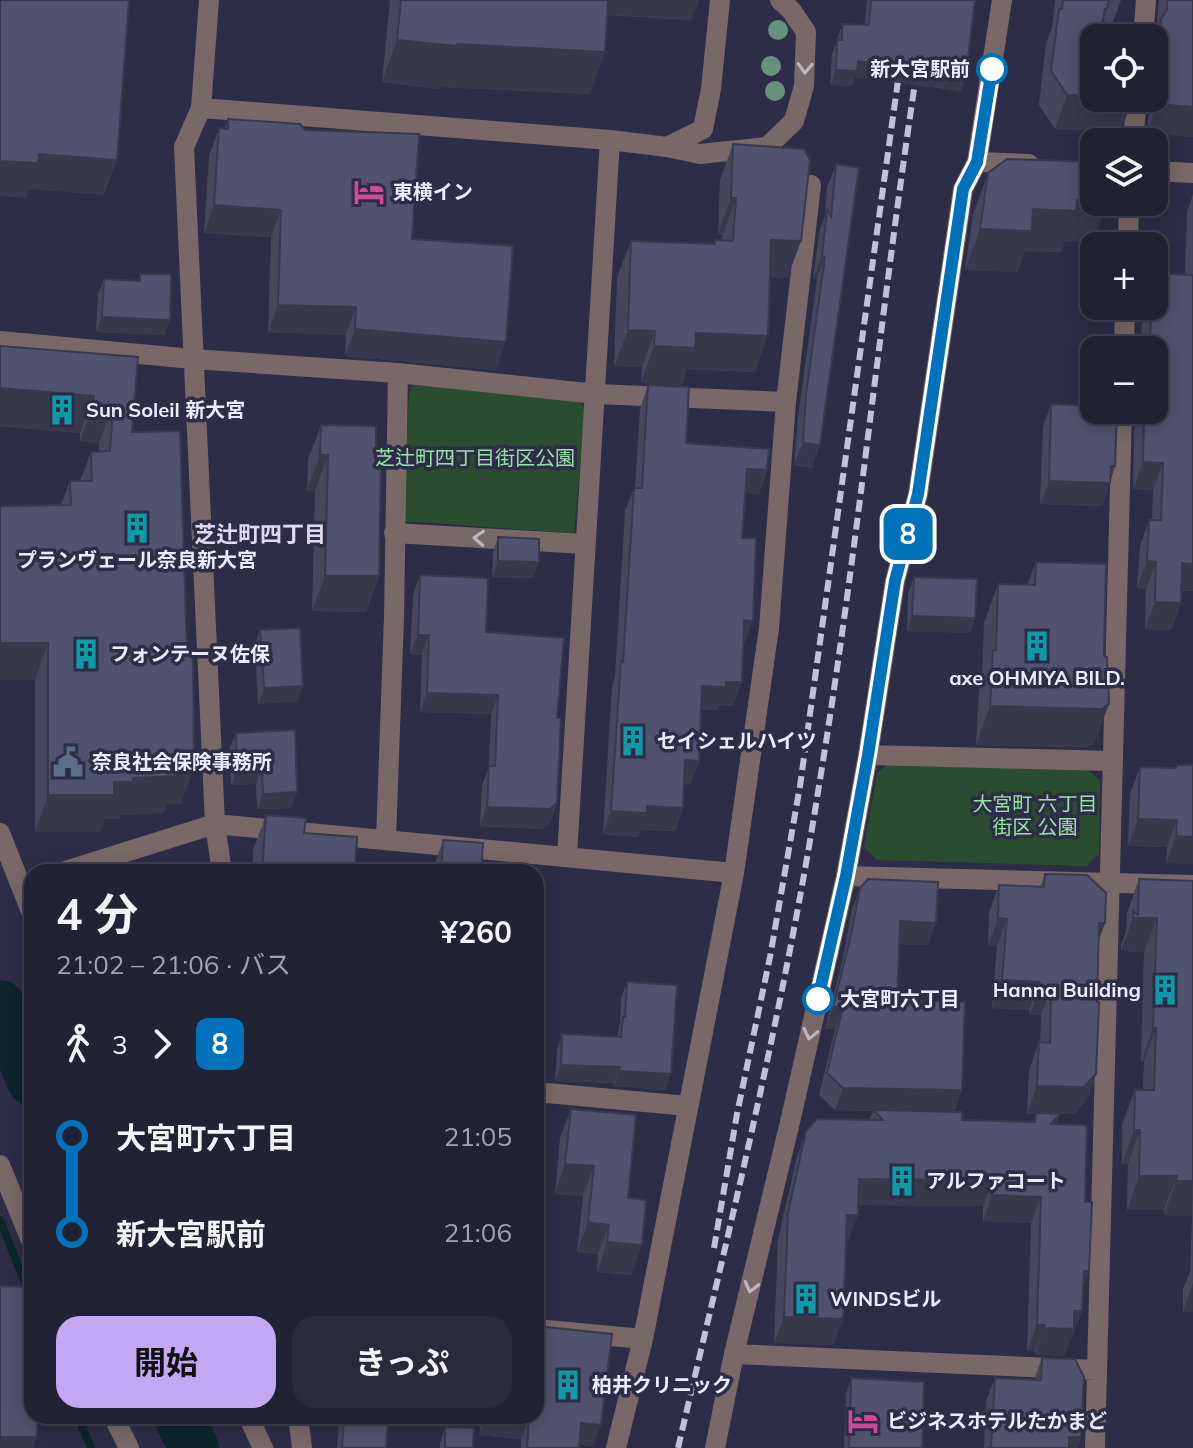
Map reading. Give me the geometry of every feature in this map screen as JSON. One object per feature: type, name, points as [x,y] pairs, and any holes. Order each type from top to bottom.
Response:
[{"type":"street","points":[[209,0],[201,108],[184,147],[215,824],[221,864]]},
{"type":"street","points":[[667,147],[703,129],[711,89],[720,0]]},
{"type":"street","points":[[201,108],[610,140],[700,154],[767,147],[794,121],[804,86],[806,32],[780,0]]},
{"type":"street","points":[[715,1448],[734,1354],[798,1122],[868,755],[895,581],[918,494],[963,189],[977,162],[1002,0]]},
{"type":"street","points":[[1144,24],[1146,0]]},
{"type":"street","points":[[567,856],[610,140]]},
{"type":"street","points":[[977,162],[1045,165]]},
{"type":"street","points":[[1168,172],[1193,173]]},
{"type":"street","points":[[616,1448],[643,1339],[734,873],[769,628],[786,402],[811,185]]},
{"type":"street","points":[[0,341],[193,359],[398,373],[596,394],[786,402]]},
{"type":"street","points":[[386,840],[398,373]]},
{"type":"street","points":[[1095,1448],[1095,1128],[1110,883],[1121,424]]},
{"type":"street","points":[[394,533],[585,544]]},
{"type":"street","points":[[868,755],[1113,761]]},
{"type":"street","points":[[88,864],[215,824],[734,873]]},
{"type":"street","points":[[0,833],[24,879]]},
{"type":"street","points":[[846,876],[1193,885]]},
{"type":"street","points":[[544,1093],[688,1106]]},
{"type":"street","points":[[0,1165],[24,1224]]},
{"type":"street","points":[[544,1330],[643,1339]]},
{"type":"street","points":[[734,1354],[1097,1370]]},
{"type":"street","points":[[117,1424],[129,1448]]},
{"type":"street","points":[[252,1424],[263,1448]]},
{"type":"street","points":[[299,1424],[302,1448]]},
{"type":"green space","name":"芝辻町四丁目街区公園","points":[[413,385],[574,396],[585,409],[574,533],[402,521],[409,393]]},
{"type":"green space","name":"大宮町 六丁目 街区 公園","points":[[890,763],[1087,768],[1100,781],[1099,854],[1086,866],[877,860],[864,847],[877,773]]},
{"type":"building","points":[[0,0],[129,0],[117,160],[39,154],[38,163],[0,161]]},
{"type":"building","points":[[401,0],[608,0],[605,52],[457,46],[397,40]]},
{"type":"building","points":[[871,0],[975,0],[966,75],[858,61],[857,71],[836,70],[837,40],[842,40],[842,24],[869,25]]},
{"type":"building","points":[[1063,0],[1109,0],[1102,24],[1080,24],[1080,95],[1067,95],[1051,71],[1059,9],[1062,9]]},
{"type":"building","points":[[1167,0],[1193,0],[1193,107],[1168,105],[1168,24],[1161,24],[1167,10]]},
{"type":"building","points":[[228,119],[300,124],[305,130],[419,134],[412,239],[513,246],[506,342],[355,329],[356,307],[278,305],[281,210],[214,205],[219,128],[228,129]]},
{"type":"building","points":[[733,144],[804,149],[810,160],[801,241],[771,240],[768,336],[696,333],[695,348],[654,346],[655,331],[628,330],[631,241],[715,244],[715,240],[733,241],[736,198],[731,198]]},
{"type":"building","points":[[1007,159],[1080,162],[1080,200],[1077,200],[1076,211],[1033,209],[1032,231],[980,229],[988,173]]},
{"type":"building","points":[[836,164],[859,168],[820,445],[803,443],[806,394],[825,257],[822,256],[827,210],[831,216]]},
{"type":"building","points":[[140,274],[171,274],[170,320],[102,317],[104,279],[140,281]]},
{"type":"building","points":[[1168,274],[1193,275],[1193,564],[1182,563],[1181,603],[1155,602],[1156,562],[1147,561],[1149,520],[1161,520],[1163,463],[1143,462],[1144,424],[1168,424],[1168,336],[1150,336],[1151,320],[1168,320]]},
{"type":"building","points":[[0,346],[138,357],[132,432],[180,431],[187,655],[193,655],[194,767],[177,767],[177,776],[114,782],[114,795],[48,795],[48,643],[0,643],[0,506],[71,505],[70,481],[92,481],[91,452],[110,451],[113,406],[93,404],[94,396],[0,388]]},
{"type":"building","points":[[648,385],[689,387],[686,443],[769,449],[767,470],[747,469],[742,538],[756,538],[753,621],[744,620],[742,682],[726,682],[726,687],[702,686],[699,761],[685,760],[683,808],[647,806],[647,813],[611,811],[634,488],[642,488]]},
{"type":"building","points":[[1051,404],[1080,405],[1080,424],[1116,424],[1115,466],[1111,466],[1110,483],[1049,481]]},
{"type":"building","points":[[321,425],[376,426],[376,460],[381,460],[379,576],[325,576],[328,455],[320,455]]},
{"type":"building","points":[[498,537],[539,539],[539,562],[498,561]]},
{"type":"building","points":[[1036,562],[1106,564],[1104,656],[1107,657],[1109,704],[1101,709],[990,706],[998,584],[1035,585]]},
{"type":"building","points":[[420,575],[488,578],[486,632],[564,638],[557,718],[561,718],[557,803],[550,809],[487,807],[489,766],[495,766],[498,695],[427,693],[429,635],[418,635]]},
{"type":"building","points":[[914,577],[977,579],[975,618],[912,616]]},
{"type":"building","points":[[300,628],[303,686],[264,688],[260,630]]},
{"type":"building","points":[[295,730],[297,792],[263,794],[262,769],[237,770],[236,733]]},
{"type":"building","points":[[1177,765],[1193,765],[1193,837],[1176,836],[1177,820],[1138,819],[1140,767],[1176,768]]},
{"type":"building","points":[[266,815],[306,818],[304,833],[357,837],[355,864],[263,864]]},
{"type":"building","points":[[443,840],[483,843],[482,864],[442,864]]},
{"type":"building","points":[[1045,874],[1087,875],[1106,893],[1105,923],[1099,923],[1096,1074],[1084,1087],[1037,1086],[1039,1042],[1050,1043],[1051,987],[1040,986],[1039,982],[1002,980],[1007,919],[998,918],[999,885],[1044,887]]},
{"type":"building","points":[[868,879],[938,882],[936,923],[900,921],[897,1000],[965,1002],[962,1090],[843,1088],[827,1073],[843,1007],[833,1007],[860,888]]},
{"type":"building","points":[[1139,879],[1193,881],[1193,1181],[1176,1181],[1177,1176],[1139,1176],[1140,1130],[1134,1130],[1135,1090],[1154,1090],[1157,918],[1133,918],[1133,911],[1138,915]]},
{"type":"building","points":[[627,982],[677,985],[671,1074],[619,1071],[620,1067],[561,1065],[562,1034],[621,1037]]},
{"type":"building","points":[[571,1109],[636,1115],[628,1198],[646,1200],[642,1245],[607,1242],[609,1225],[588,1222],[594,1166],[565,1164]]},
{"type":"building","points":[[873,1110],[962,1112],[962,1120],[1035,1122],[1036,1113],[1060,1114],[1051,1124],[1087,1125],[1085,1202],[1092,1202],[1089,1271],[1084,1271],[1082,1311],[1074,1311],[1074,1329],[1037,1325],[1041,1197],[992,1195],[993,1180],[859,1179],[858,1215],[847,1215],[843,1319],[784,1317],[788,1213],[806,1131],[817,1119],[883,1120]]},
{"type":"building","points":[[0,1286],[24,1287],[24,1424],[37,1424],[37,1437],[0,1437]]},
{"type":"building","name":"柏井クリニック","points":[[544,1327],[612,1334],[601,1425],[581,1423],[579,1448],[527,1448],[529,1424],[544,1424]]},
{"type":"building","points":[[1042,1358],[1075,1359],[1084,1377],[1081,1437],[1069,1437],[1069,1448],[986,1448],[991,1447],[995,1378],[1041,1380]]},
{"type":"building","points":[[851,1378],[924,1382],[922,1448],[849,1448]]},
{"type":"building","points":[[344,1424],[388,1424],[386,1448],[342,1448]]},
{"type":"building","points":[[445,1427],[474,1428],[473,1448],[445,1448]]},
{"type":"waterway","points":[[0,1005],[24,1062]]},
{"type":"waterway","points":[[0,1220],[24,1280]]},
{"type":"waterway","points":[[81,1424],[91,1448]]},
{"type":"waterway","points":[[182,1424],[194,1448]]},
{"type":"railway","points":[[714,1248],[800,786],[901,59]]},
{"type":"railway","points":[[678,1448],[754,1121],[804,875],[845,610],[918,63]]},
{"type":"bus line","name":"8","points":[[818,999],[846,876],[895,581],[918,494],[963,189],[977,162],[992,69]]},
{"type":"place","name":"新大宮駅前","points":[[992,69]]},
{"type":"place","name":"東横イン","points":[[369,192]]},
{"type":"place","name":"Sun Soleil 新大宮","points":[[62,410]]},
{"type":"place","name":"プランヴェール奈良新大宮","points":[[137,528]]},
{"type":"place","name":"axe OHMIYA BILD.","points":[[1037,646]]},
{"type":"place","name":"フォンテーヌ佐保","points":[[86,654]]},
{"type":"place","name":"セイシェルハイツ","points":[[633,741]]},
{"type":"place","name":"奈良社会保険事務所","points":[[68,762]]},
{"type":"place","name":"Hanna Building","points":[[1165,990]]},
{"type":"place","name":"大宮町六丁目","points":[[818,999]]},
{"type":"place","name":"アルファコート","points":[[902,1181]]},
{"type":"place","name":"WINDSビル","points":[[806,1299]]},
{"type":"place","name":"柏井クリニック","points":[[568,1385]]},
{"type":"place","name":"ビジネスホテルたかまど","points":[[863,1421]]},
{"type":"district","name":"芝辻町四丁目","points":[[260,534]]}]
